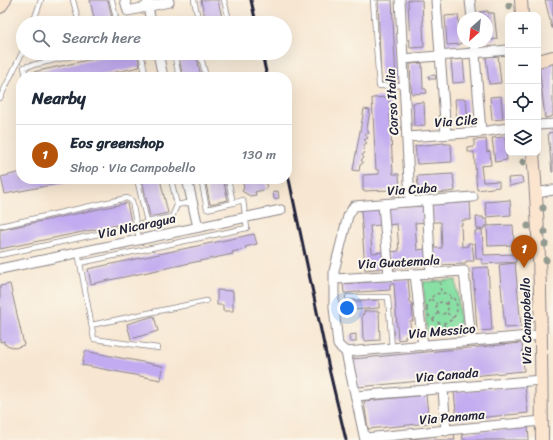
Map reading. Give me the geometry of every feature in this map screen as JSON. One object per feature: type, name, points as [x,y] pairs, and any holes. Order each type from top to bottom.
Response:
[{"type":"main road","points":[[0,7],[5,0]]},
{"type":"main road","points":[[521,0],[522,12]]},
{"type":"main road","points":[[541,60],[553,57]]},
{"type":"main road","name":"Via Campobello","points":[[533,156],[537,193],[542,440]]},
{"type":"street","points":[[125,0],[128,11],[147,4],[169,2],[168,0]]},
{"type":"street","name":"Corso Italia","points":[[400,0],[410,202]]},
{"type":"street","points":[[436,0],[446,134]]},
{"type":"street","points":[[470,0],[471,12]]},
{"type":"street","points":[[147,4],[150,16]]},
{"type":"street","points":[[475,48],[481,132]]},
{"type":"street","points":[[403,59],[505,50]]},
{"type":"street","points":[[159,60],[162,72]]},
{"type":"street","points":[[541,125],[553,124]]},
{"type":"street","name":"Via Cile","points":[[407,137],[481,132],[505,128]]},
{"type":"street","points":[[188,184],[198,227]]},
{"type":"street","points":[[537,193],[553,190]]},
{"type":"street","name":"Via Cuba","points":[[335,279],[334,271],[348,216],[354,206],[473,197]]},
{"type":"street","points":[[427,201],[435,273]]},
{"type":"street","points":[[383,204],[389,276]]},
{"type":"street","name":"Via Nicaragua","points":[[0,269],[281,210]]},
{"type":"street","name":"Via Guatemala","points":[[335,279],[464,271],[471,341]]},
{"type":"street","points":[[415,274],[423,346]]},
{"type":"street","points":[[335,279],[334,307],[338,345],[346,352],[365,439]]},
{"type":"street","name":"Via Messico","points":[[346,352],[541,335]]},
{"type":"street","name":"Via Canada","points":[[356,396],[541,380]]},
{"type":"street","points":[[443,389],[446,430]]},
{"type":"street","name":"Via Panama","points":[[365,439],[446,430],[542,422]]},
{"type":"lane","points":[[35,16],[41,0]]},
{"type":"lane","points":[[73,0],[77,16]]},
{"type":"lane","points":[[112,0],[115,16]]},
{"type":"lane","points":[[194,0],[197,16]]},
{"type":"lane","points":[[224,0],[228,16]]},
{"type":"lane","points":[[373,0],[379,86],[404,85]]},
{"type":"lane","points":[[0,98],[19,60]]},
{"type":"lane","points":[[25,72],[24,67],[54,60]]},
{"type":"lane","points":[[142,60],[145,72]]},
{"type":"lane","points":[[175,60],[178,72]]},
{"type":"lane","points":[[202,60],[205,72]]},
{"type":"lane","points":[[138,184],[147,222]]},
{"type":"lane","points":[[0,255],[172,217],[176,205],[172,184]]},
{"type":"lane","points":[[80,263],[247,228],[243,200],[207,209],[202,184]]},
{"type":"lane","points":[[229,184],[234,203]]},
{"type":"lane","points":[[0,226],[127,198],[132,201],[139,240]]},
{"type":"lane","points":[[176,205],[192,202]]},
{"type":"lane","points":[[78,252],[94,339],[158,348]]},
{"type":"lane","points":[[348,297],[388,297],[392,348]]},
{"type":"lane","points":[[91,325],[206,301]]},
{"type":"path","points":[[435,273],[441,293]]},
{"type":"path","points":[[441,293],[452,297],[456,302],[457,307],[457,312],[454,318],[444,323],[439,323],[433,320],[428,314],[427,309],[431,299],[441,293]]},
{"type":"path","points":[[447,304],[452,297]]},
{"type":"path","points":[[431,299],[437,304]]},
{"type":"path","points":[[437,304],[441,302],[447,304]]},
{"type":"path","points":[[437,304],[436,308],[438,313]]},
{"type":"path","points":[[447,304],[449,309],[447,313]]},
{"type":"path","points":[[433,320],[438,313]]},
{"type":"path","points":[[438,313],[443,315],[447,313]]},
{"type":"path","points":[[447,313],[454,318]]},
{"type":"green space","points":[[456,280],[461,333],[427,335],[423,282]]},
{"type":"building","points":[[90,0],[108,0],[111,16],[93,16]]},
{"type":"building","points":[[201,0],[218,0],[222,16],[205,16]]},
{"type":"building","points":[[378,0],[392,0],[396,81],[381,82]]},
{"type":"building","points":[[408,0],[422,0],[424,47],[410,48]]},
{"type":"building","points":[[545,0],[553,0],[553,28],[552,28]]},
{"type":"building","points":[[493,13],[494,13],[497,39],[493,40]]},
{"type":"building","points":[[457,15],[457,44],[447,45],[445,16]]},
{"type":"building","points":[[498,56],[501,83],[489,84],[486,57]]},
{"type":"building","points":[[463,59],[465,82],[453,83],[451,60]]},
{"type":"building","points":[[88,60],[138,60],[140,67],[116,72],[34,72]]},
{"type":"building","points":[[179,60],[197,60],[200,72],[182,72]]},
{"type":"building","points":[[553,62],[553,116],[545,118],[541,83],[541,65]]},
{"type":"building","points":[[422,63],[423,89],[426,89],[427,93],[412,94],[410,64]]},
{"type":"building","points":[[435,75],[436,79],[429,79],[428,76]]},
{"type":"building","points":[[501,96],[503,119],[492,120],[490,97]]},
{"type":"building","points":[[389,97],[393,174],[399,174],[400,196],[390,196],[389,190],[363,191],[363,175],[379,174],[379,170],[376,170],[372,98]]},
{"type":"building","points":[[455,99],[466,99],[468,122],[457,123]]},
{"type":"building","points":[[424,102],[425,125],[414,126],[413,103]]},
{"type":"building","points":[[364,109],[370,110],[367,129],[369,133],[365,134],[368,138],[364,140],[367,143],[363,145],[365,148],[362,150],[365,153],[362,155],[364,158],[361,160],[363,163],[360,165],[359,171],[353,170]]},
{"type":"building","points":[[553,132],[553,172],[552,172],[548,133]]},
{"type":"building","points":[[505,137],[505,156],[507,156],[507,160],[495,162],[492,138]]},
{"type":"building","points":[[486,139],[487,152],[490,151],[491,165],[481,166],[483,182],[499,181],[499,187],[477,190],[474,152],[468,152],[468,148],[474,147],[474,140]]},
{"type":"building","points":[[444,143],[451,144],[452,162],[417,164],[415,146]]},
{"type":"building","points":[[16,173],[16,184],[56,184],[5,194],[1,177]]},
{"type":"building","points":[[453,174],[455,191],[419,195],[417,176]]},
{"type":"building","points":[[522,177],[523,183],[509,186],[508,178]]},
{"type":"building","points":[[143,184],[161,184],[168,213],[150,217]]},
{"type":"building","points":[[206,184],[224,184],[228,200],[210,204]]},
{"type":"building","points":[[243,184],[266,184],[267,189],[255,192],[256,195],[250,196],[242,191],[244,188]]},
{"type":"building","points":[[278,191],[279,198],[274,199],[273,192]]},
{"type":"building","points":[[510,200],[511,215],[487,217],[485,202]]},
{"type":"building","points":[[470,202],[471,220],[462,220],[463,224],[461,224],[462,247],[468,246],[468,243],[472,243],[474,261],[466,261],[466,264],[434,265],[433,248],[442,248],[441,222],[431,222],[430,205]]},
{"type":"building","points":[[127,203],[131,222],[0,249],[0,230]]},
{"type":"building","points":[[424,206],[425,222],[415,223],[417,250],[426,249],[428,265],[391,268],[390,252],[399,251],[397,224],[387,225],[386,208]]},
{"type":"building","points":[[380,208],[381,225],[370,226],[372,253],[383,252],[384,268],[365,270],[361,210]]},
{"type":"building","points":[[476,217],[483,217],[483,219],[487,219],[488,226],[513,225],[514,245],[488,246],[487,226],[484,226],[484,229],[477,229]]},
{"type":"building","points":[[482,230],[484,255],[516,254],[516,262],[482,264],[482,259],[476,259],[475,231]]},
{"type":"building","points":[[254,234],[257,244],[245,247],[246,249],[232,252],[233,254],[91,284],[88,269]]},
{"type":"building","points":[[515,263],[521,327],[505,328],[499,265]]},
{"type":"building","points":[[488,267],[492,330],[477,331],[473,268]]},
{"type":"building","points":[[408,279],[413,321],[410,321],[411,335],[405,336],[405,339],[398,340],[394,284],[390,284],[390,290],[344,293],[343,284]]},
{"type":"building","points":[[10,284],[24,345],[15,348],[4,344],[4,341],[0,342],[0,286]]},
{"type":"building","points":[[217,290],[233,291],[233,311],[223,311],[223,305],[217,305]]},
{"type":"building","points":[[379,300],[379,308],[352,310],[352,314],[343,315],[343,302]]},
{"type":"building","points":[[364,311],[379,311],[380,340],[365,341],[365,339],[363,339],[362,314],[364,314]]},
{"type":"building","points":[[154,316],[158,331],[131,339],[127,324]]},
{"type":"building","points":[[356,334],[356,342],[350,342],[349,335]]},
{"type":"building","points":[[522,343],[524,371],[358,387],[352,359]]},
{"type":"building","points":[[85,351],[163,366],[161,380],[82,365]]},
{"type":"building","points":[[525,385],[528,413],[457,420],[454,392]]},
{"type":"building","points":[[426,395],[429,423],[368,429],[364,401]]},
{"type":"building","points":[[528,427],[529,440],[463,440],[462,433]]},
{"type":"building","points":[[454,434],[455,440],[410,440],[410,439]]},
{"type":"railway","points":[[251,0],[254,16]]},
{"type":"railway","points":[[263,60],[266,72]]},
{"type":"railway","points":[[290,184],[330,373],[346,440]]},
{"type":"place","name":"Eos greenshop","points":[[524,268]]}]
